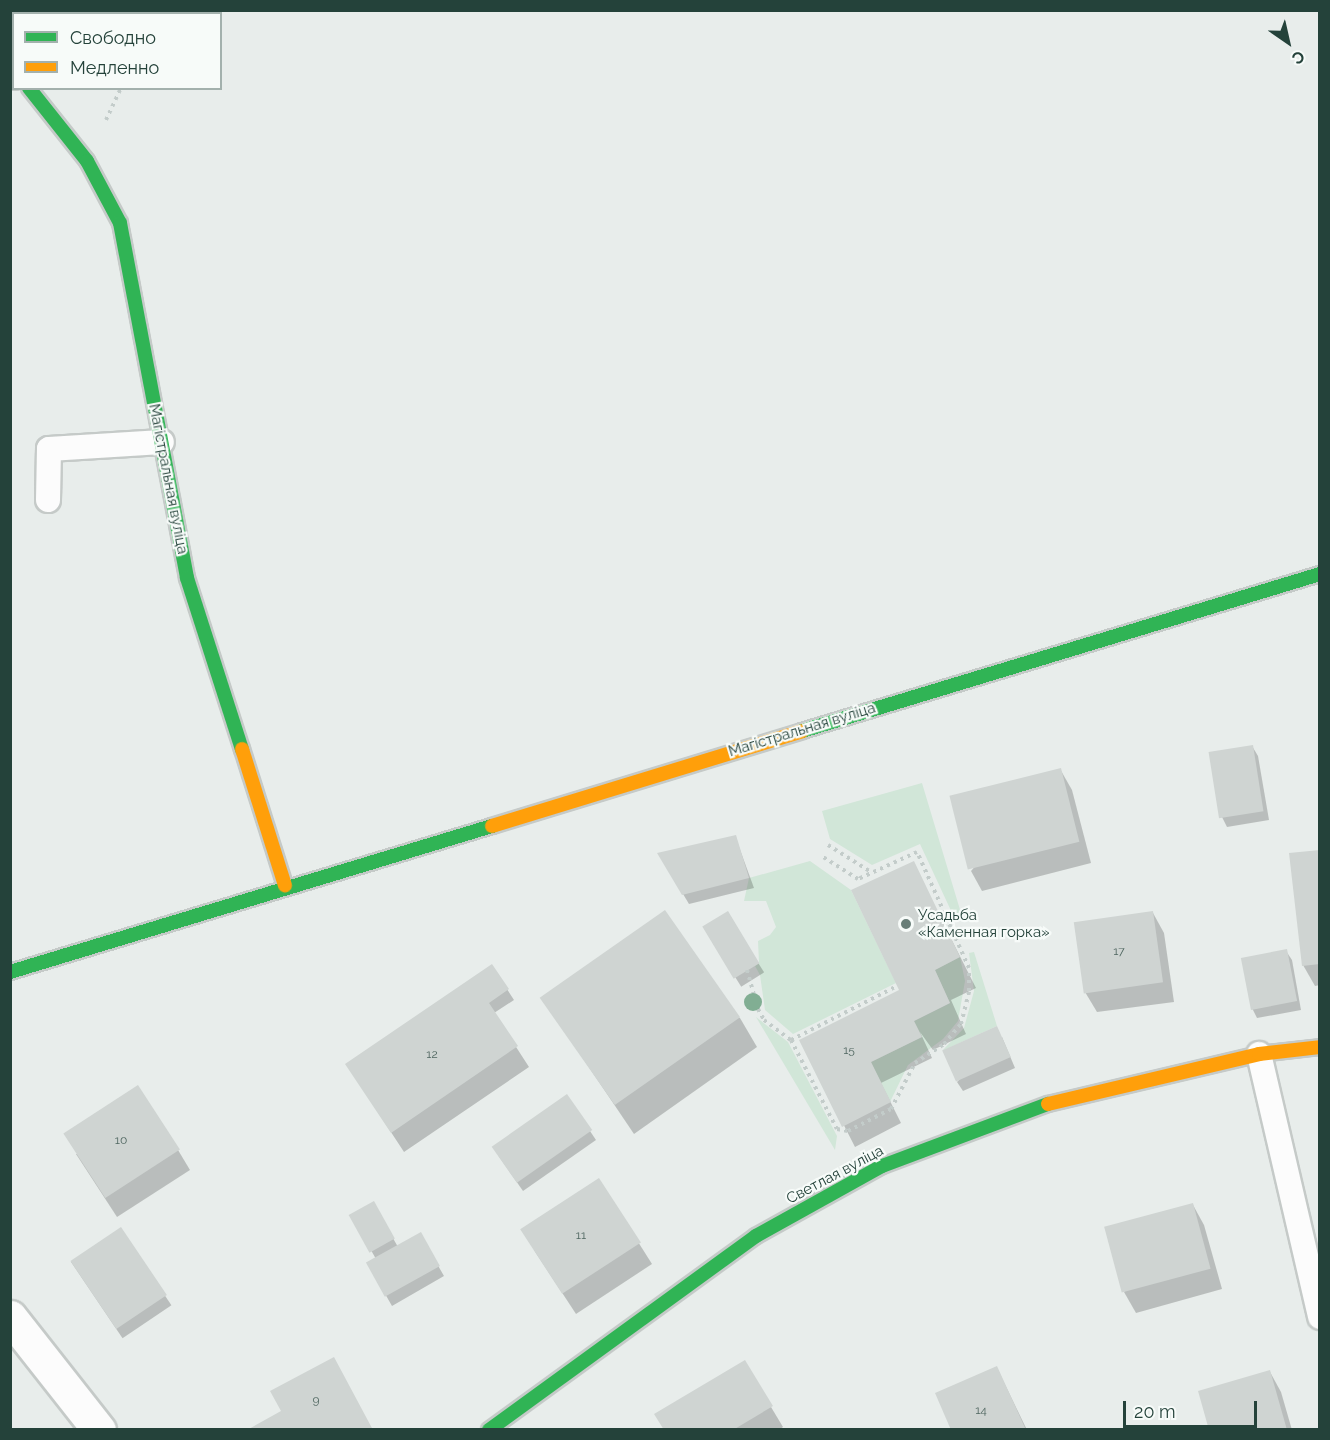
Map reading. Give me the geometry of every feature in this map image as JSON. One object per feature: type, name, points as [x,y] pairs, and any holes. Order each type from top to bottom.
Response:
[{"type":"street","name":"Магістральная вуліца","points":[[30,90],[87,161],[120,223],[187,578],[285,885]]},
{"type":"street","name":"Магістральная вуліца","points":[[10,972],[285,885],[1320,574]]},
{"type":"street","name":"Светлая вуліца","points":[[489,1430],[756,1236],[882,1166],[1034,1107],[1259,1054],[1320,1047]]},
{"type":"street","points":[[10,1317],[99,1430]]},
{"type":"lane","points":[[48,500],[50,449],[162,442]]},
{"type":"lane","points":[[1259,1054],[1320,1317]]},
{"type":"path","points":[[828,845],[872,872]]},
{"type":"path","points":[[747,970],[764,1020],[791,1040],[837,1129],[848,1131],[891,1109],[915,1063],[944,1044],[962,1024],[969,992],[969,968],[917,852],[858,879],[823,857]]},
{"type":"path","points":[[791,1040],[897,986]]},
{"type":"green space","points":[[922,783],[961,913],[953,915],[920,844],[872,865],[830,839],[822,811]]},
{"type":"green space","points":[[810,861],[851,890],[896,983],[793,1034],[765,1010],[760,975],[755,966],[759,963],[758,941],[770,935],[776,927],[766,901],[744,901],[749,878]]},
{"type":"green space","points":[[974,952],[997,1026],[942,1051],[964,1028],[974,991],[969,953]]},
{"type":"green space","points":[[960,957],[965,981],[958,1021],[943,1039],[908,1065],[890,1102],[871,1062],[922,1037],[914,1021],[950,1003],[935,970]]},
{"type":"green space","points":[[756,1017],[788,1042],[837,1136],[835,1150]]},
{"type":"building","points":[[1253,745],[1263,811],[1219,818],[1209,752]]},
{"type":"building","points":[[1061,768],[1079,842],[968,870],[949,796]]},
{"type":"building","points":[[736,835],[749,878],[682,895],[657,853]]},
{"type":"building","points":[[1320,850],[1320,964],[1302,966],[1289,853]]},
{"type":"building","points":[[914,861],[960,957],[935,970],[950,1003],[914,1021],[922,1037],[871,1062],[891,1102],[842,1127],[799,1040],[899,990],[851,890]]},
{"type":"building","points":[[665,910],[740,1017],[615,1105],[540,998]]},
{"type":"building","points":[[728,911],[759,963],[734,979],[702,926]]},
{"type":"building","points":[[1153,911],[1163,982],[1084,993],[1074,922]]},
{"type":"building","points":[[1287,949],[1297,1001],[1251,1010],[1241,958]]},
{"type":"building","points":[[492,964],[509,989],[489,1003],[518,1046],[391,1133],[345,1064]]},
{"type":"building","points":[[997,1026],[1011,1057],[956,1081],[942,1050]]},
{"type":"building","points":[[138,1085],[180,1150],[105,1198],[63,1133]]},
{"type":"building","points":[[567,1094],[592,1130],[517,1183],[492,1147]]},
{"type":"building","points":[[599,1178],[641,1243],[562,1294],[520,1229]]},
{"type":"building","points":[[374,1201],[395,1239],[369,1253],[349,1215]]},
{"type":"building","points":[[1193,1203],[1211,1269],[1122,1292],[1104,1227]]},
{"type":"building","points":[[121,1227],[167,1295],[116,1329],[70,1261]]},
{"type":"building","points":[[421,1232],[440,1266],[385,1297],[366,1263]]},
{"type":"building","points":[[334,1357],[373,1430],[247,1430],[281,1411],[270,1391]]},
{"type":"building","points":[[745,1360],[773,1406],[733,1430],[664,1430],[654,1414]]},
{"type":"building","points":[[997,1366],[1026,1430],[951,1430],[935,1393]]},
{"type":"building","points":[[1270,1370],[1287,1430],[1209,1430],[1198,1391]]},
{"type":"traffic: fast","points":[[31,90],[87,161],[120,223],[187,578],[242,749]]},
{"type":"traffic: fast","points":[[802,731],[1320,574]]},
{"type":"traffic: fast","points":[[10,972],[492,826]]},
{"type":"traffic: fast","points":[[489,1430],[756,1236],[882,1166],[1048,1104]]},
{"type":"traffic: slow","points":[[492,826],[802,731]]},
{"type":"traffic: slow","points":[[242,749],[285,885]]},
{"type":"traffic: slow","points":[[1048,1104],[1259,1054],[1320,1047]]},
{"type":"place","name":"Усадьба «Каменная горка»","points":[[906,924]]}]
